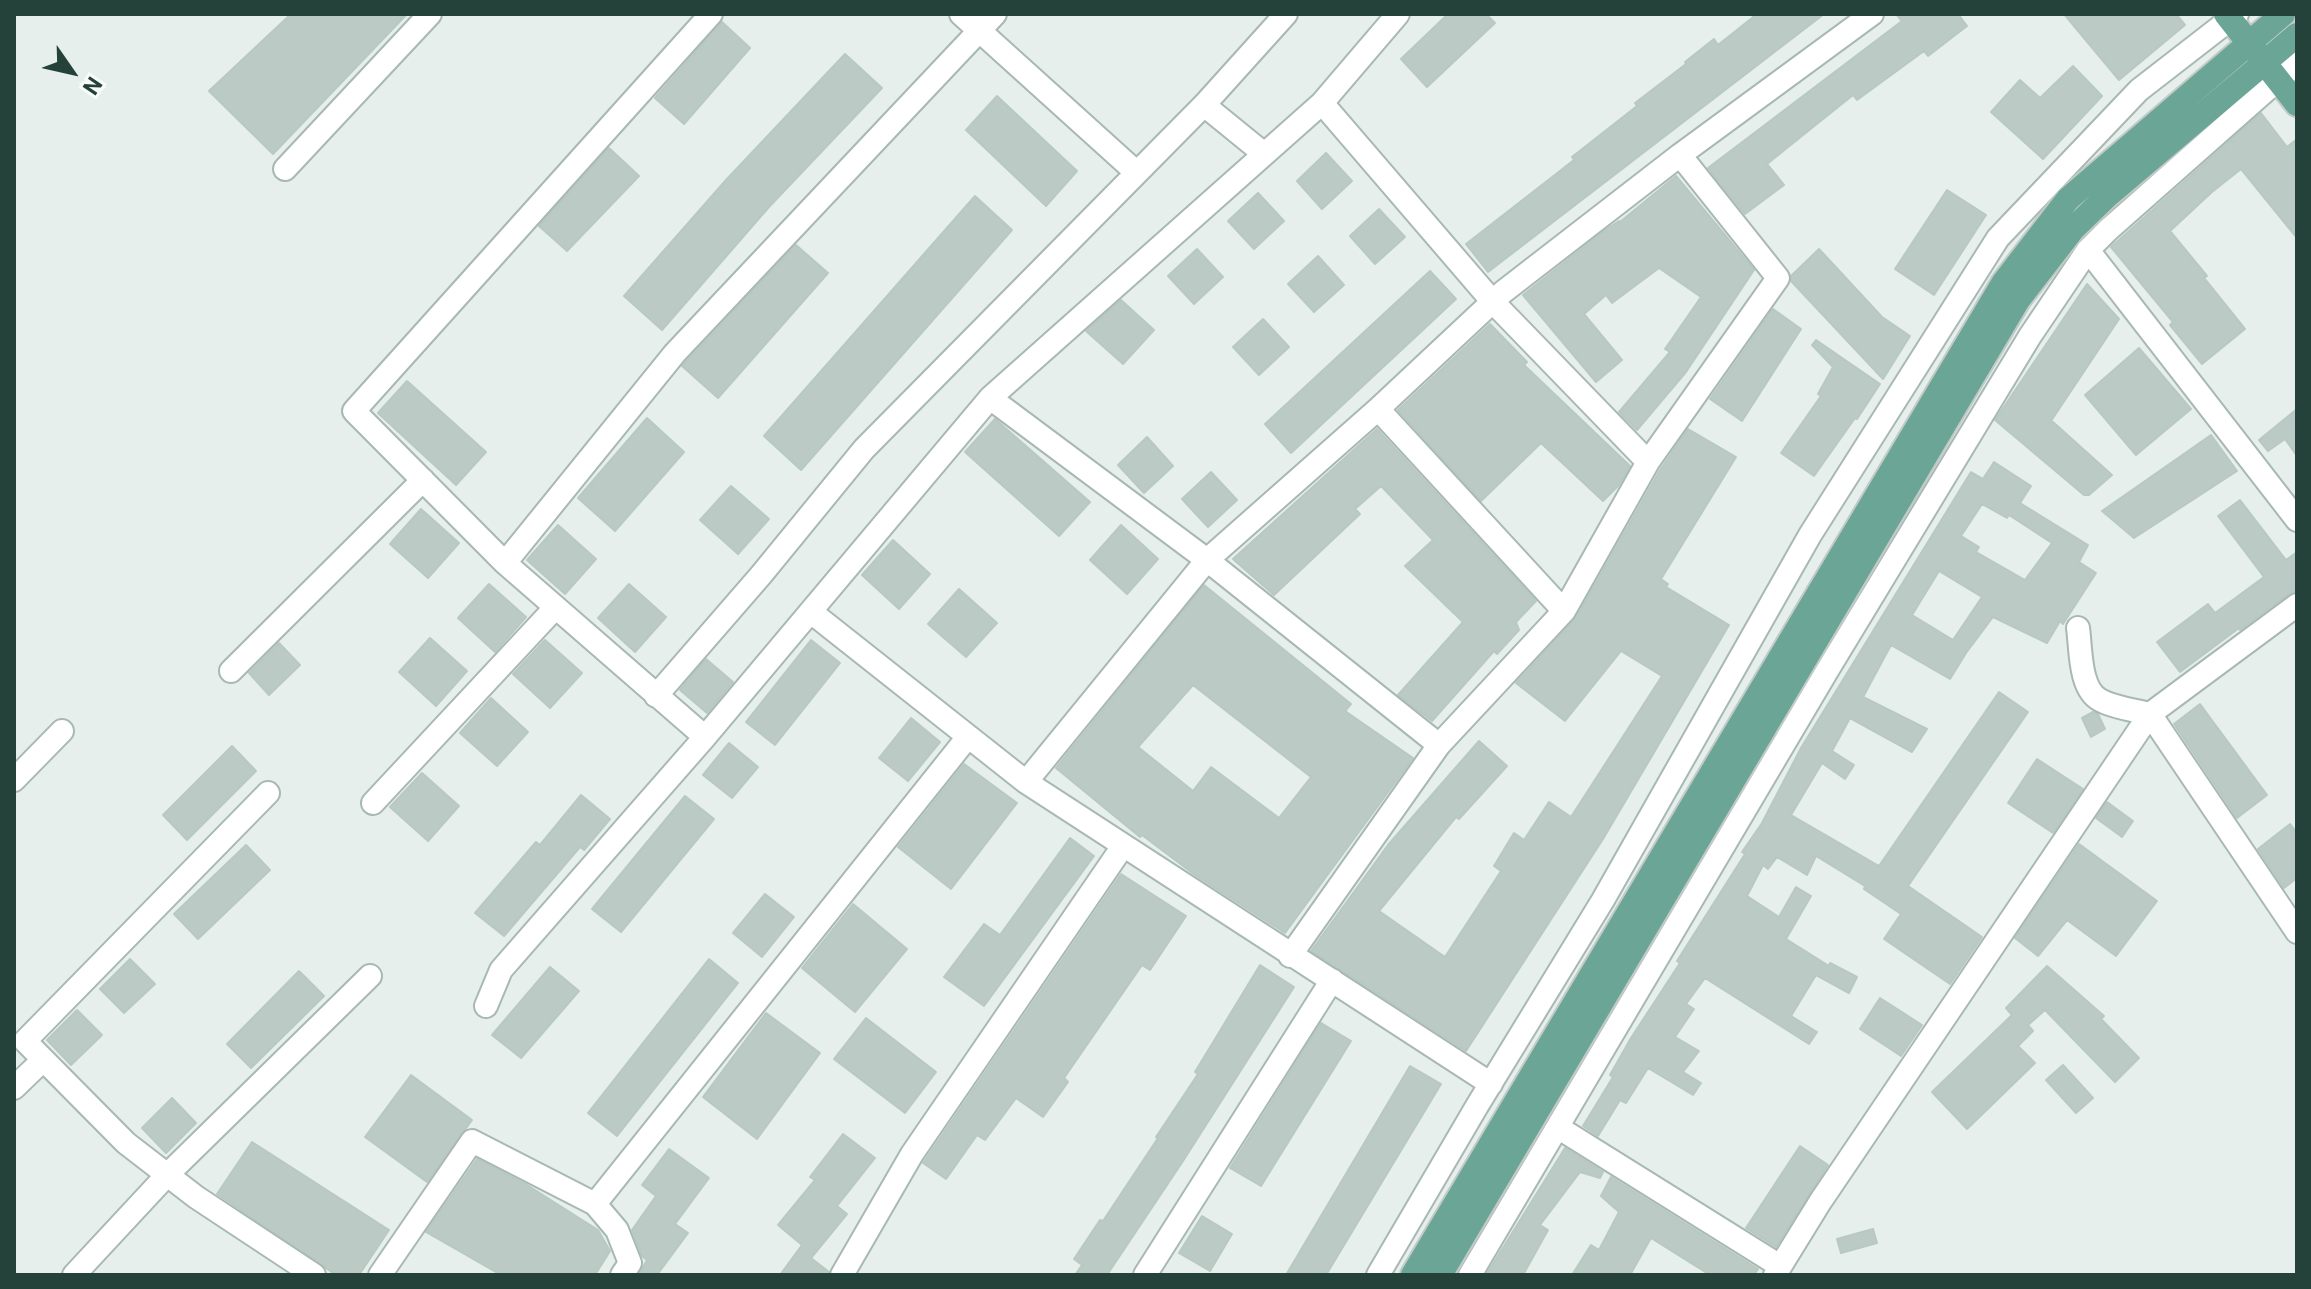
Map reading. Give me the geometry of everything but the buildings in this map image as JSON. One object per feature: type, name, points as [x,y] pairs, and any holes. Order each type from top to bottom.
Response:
[{"type":"main road","points":[[1413,1275],[2004,282],[2068,199],[2263,62],[2283,14]]},
{"type":"main road","points":[[2231,16],[2297,104]]},
{"type":"main road","points":[[1440,1275],[2018,300],[2073,229],[2108,195],[2297,35]]},
{"type":"street","points":[[285,169],[430,14]]},
{"type":"street","points":[[705,737],[505,563],[354,411],[711,14]]},
{"type":"street","points":[[961,14],[1137,173]]},
{"type":"street","points":[[505,563],[675,353],[995,14]]},
{"type":"street","points":[[656,696],[864,449],[1204,105],[1286,14]]},
{"type":"street","points":[[486,1006],[501,970],[705,737],[990,398],[1322,103],[1398,14]]},
{"type":"street","points":[[1026,782],[1207,560],[1378,409],[1493,302],[1680,155],[1872,14]]},
{"type":"street","points":[[1378,1275],[1611,886],[1810,535],[1998,238],[2139,90],[2231,16]]},
{"type":"street","points":[[1470,1275],[1827,671],[2030,336],[2088,250],[2263,62],[2297,63]]},
{"type":"street","points":[[1322,103],[1493,302],[1648,462]]},
{"type":"street","points":[[1204,105],[1263,153]]},
{"type":"street","points":[[1290,956],[1439,745],[1564,611],[1648,462],[1778,278],[1680,155]]},
{"type":"street","points":[[2088,250],[2297,520]]},
{"type":"street","points":[[990,398],[1207,560],[1439,745]]},
{"type":"street","points":[[1378,409],[1564,611]]},
{"type":"street","points":[[231,671],[423,480]]},
{"type":"street","points":[[1559,1128],[1777,1270],[2150,714],[2297,605]]},
{"type":"street","points":[[373,803],[555,608]]},
{"type":"street","points":[[811,612],[1026,782],[1491,1084]]},
{"type":"street","points":[[2078,628],[2086,681],[2091,692],[2099,700],[2150,714],[2297,932]]},
{"type":"street","points":[[14,780],[62,731]]},
{"type":"street","points":[[595,1204],[967,738]]},
{"type":"street","points":[[268,793],[19,1036],[126,1143],[167,1175],[314,1275]]},
{"type":"street","points":[[842,1275],[912,1154],[1123,846]]},
{"type":"street","points":[[74,1275],[167,1175],[370,976]]},
{"type":"street","points":[[1145,1275],[1332,980]]},
{"type":"street","points":[[14,1088],[43,1060]]},
{"type":"street","points":[[380,1275],[472,1141],[595,1204],[617,1230],[630,1263],[622,1275]]}]
